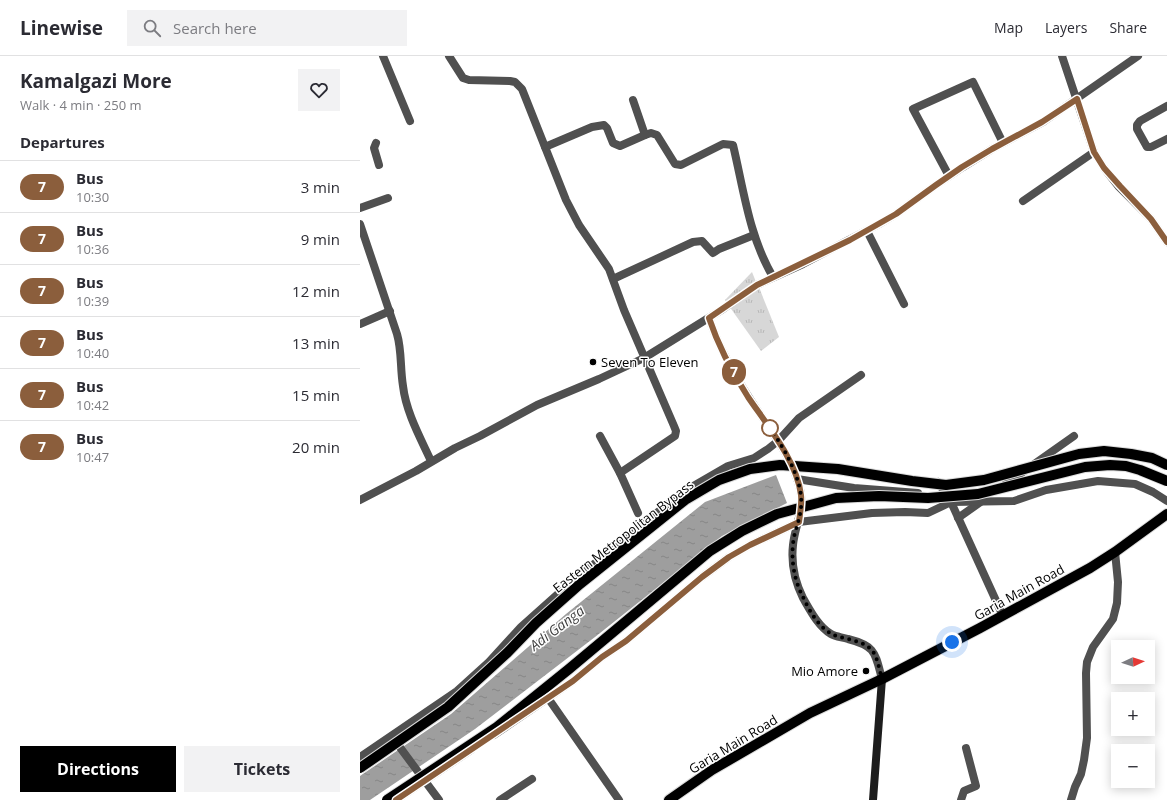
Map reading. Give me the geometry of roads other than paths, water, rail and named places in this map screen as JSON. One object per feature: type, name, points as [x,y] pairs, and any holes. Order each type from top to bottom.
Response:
[{"type":"main road","name":"Eastern Metropolitan Bypass","points":[[360,768],[448,707],[507,654],[536,623],[580,584],[685,500],[719,480],[750,469],[780,465],[838,469],[912,482],[946,485],[984,480],[1079,454],[1104,451],[1152,458],[1167,465]]},
{"type":"main road","points":[[387,800],[497,726],[569,670],[710,551],[742,531],[777,514],[836,498],[879,496],[928,498],[978,494],[1078,469],[1098,466],[1126,466],[1167,481]]},
{"type":"main road","name":"Garia Main Road","points":[[669,800],[712,770],[810,713],[882,679],[1003,616],[1090,568],[1115,552],[1167,514]]},
{"type":"main road","points":[[873,800],[882,679]]},
{"type":"street","points":[[383,56],[410,121]]},
{"type":"street","points":[[449,56],[463,78],[469,80],[510,81],[519,86],[525,96],[566,200],[579,225],[606,264],[613,279],[624,310],[674,426],[676,434],[620,473]]},
{"type":"street","points":[[1062,56],[1094,152],[1104,168],[1151,219],[1167,242]]},
{"type":"street","points":[[360,500],[537,405],[644,358],[709,318],[744,293],[773,277],[803,264],[867,231],[896,214],[949,176],[1003,143],[1042,122],[1138,56]]},
{"type":"street","points":[[949,176],[913,109],[973,82],[1003,143]]},
{"type":"street","points":[[633,100],[645,135]]},
{"type":"street","points":[[1167,106],[1140,121],[1137,125],[1137,129],[1147,147],[1151,147],[1167,139]]},
{"type":"street","points":[[545,147],[592,127],[604,125],[608,128],[614,143],[620,146],[651,133],[658,136],[675,164],[681,165],[723,144],[733,145],[754,235],[773,277]]},
{"type":"street","points":[[376,143],[374,148],[379,165]]},
{"type":"street","points":[[1023,201],[1094,152]]},
{"type":"street","points":[[360,208],[388,198]]},
{"type":"street","points":[[360,224],[390,311],[400,346],[404,396],[413,422],[431,461]]},
{"type":"street","points":[[867,231],[904,304]]},
{"type":"street","points":[[613,279],[693,242],[702,241],[713,253],[754,235]]},
{"type":"street","points":[[360,324],[390,311]]},
{"type":"street","points":[[709,318],[736,377],[778,441],[797,479],[801,495],[801,505],[799,522],[793,545],[793,561],[797,584],[803,597],[817,620],[830,633],[869,646],[875,656],[882,679]]},
{"type":"street","points":[[360,757],[457,691],[489,662],[521,627],[594,564],[624,542],[637,528],[690,488],[728,466],[754,458],[768,449],[778,441],[793,423],[803,414],[861,375]]},
{"type":"street","points":[[600,436],[620,473],[638,513]]},
{"type":"street","points":[[958,518],[1074,436]]},
{"type":"street","points":[[797,479],[854,488],[935,494],[951,502]]},
{"type":"street","points":[[937,481],[951,502],[1003,616]]},
{"type":"street","points":[[396,800],[573,681],[602,657],[626,641],[702,577],[729,557],[750,545],[799,522],[872,513],[928,513],[951,502],[1014,501],[1046,490],[1098,481],[1135,484],[1153,492],[1167,501]]},
{"type":"street","points":[[1071,800],[1081,774],[1087,738],[1087,662],[1093,647],[1113,618],[1117,603],[1118,582],[1115,552]]},
{"type":"street","points":[[548,698],[619,800]]},
{"type":"street","points":[[391,736],[439,800]]},
{"type":"street","points":[[961,800],[964,791],[976,786],[966,748]]},
{"type":"street","points":[[500,800],[532,779]]},
{"type":"water","name":"Adi Ganga","points":[[776,475],[787,503],[722,536],[595,637],[475,729],[370,800],[360,800],[360,776],[451,714],[566,614],[705,502]]},
{"type":"place","name":"Seven To Eleven","points":[[593,362]]},
{"type":"place","name":"Mio Amore","points":[[866,671]]}]
